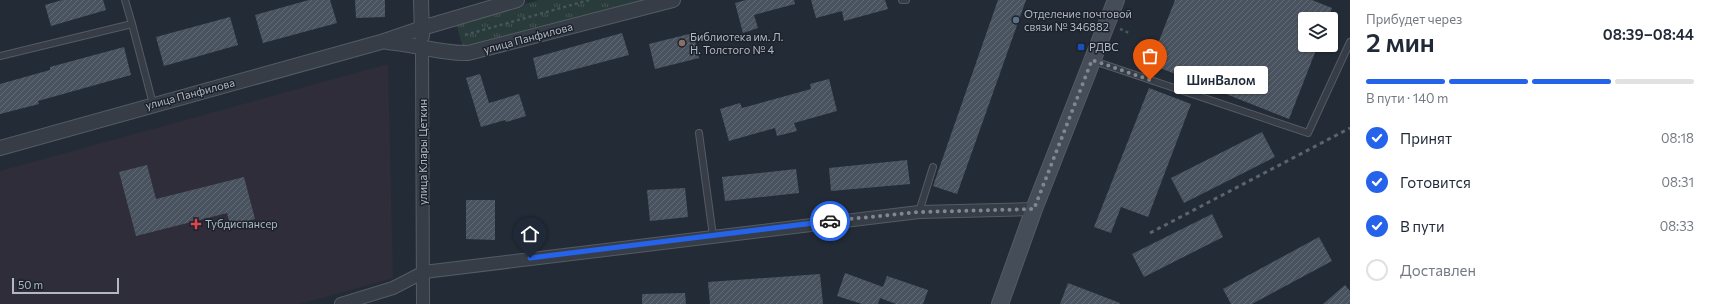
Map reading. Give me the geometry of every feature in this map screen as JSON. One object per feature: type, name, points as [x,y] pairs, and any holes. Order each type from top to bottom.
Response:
[{"type":"main road","points":[[1000,304],[1034,209],[1116,0]]},
{"type":"street","name":"улица Клары Цеткин","points":[[422,0],[423,304]]},
{"type":"street","name":"улица Панфилова","points":[[0,148],[153,104],[381,42],[422,28],[518,0]]},
{"type":"street","name":"улица Панфилова","points":[[381,42],[422,47],[438,52],[463,53],[673,0]]},
{"type":"street","points":[[341,304],[393,288],[424,272],[919,212],[1034,209]]},
{"type":"lane","points":[[125,0],[153,104]]},
{"type":"lane","points":[[0,56],[132,24]]},
{"type":"lane","points":[[1092,60],[1308,133],[1350,42]]},
{"type":"lane","points":[[699,133],[713,236]]},
{"type":"lane","points":[[919,212],[933,167]]},
{"type":"path","points":[[465,35],[589,0]]},
{"type":"path","points":[[459,17],[467,43],[463,53]]},
{"type":"shaded area","name":"Тубдиспансер","points":[[388,64],[393,278],[300,304],[0,304],[0,171]]},
{"type":"green space","points":[[539,0],[642,0],[463,48],[456,23]]},
{"type":"building","points":[[62,0],[103,0],[106,10],[51,26],[45,5]]},
{"type":"building","points":[[309,0],[330,0],[337,23],[263,43],[255,15]]},
{"type":"building","points":[[355,0],[385,0],[385,17],[356,18]]},
{"type":"building","points":[[746,0],[794,0],[795,4],[754,15],[758,28],[743,33],[735,3]]},
{"type":"building","points":[[811,0],[885,0],[888,9],[844,21],[842,11],[816,18]]},
{"type":"building","points":[[998,0],[1026,0],[957,194],[933,186]]},
{"type":"building","points":[[1175,0],[1312,0],[1332,8],[1331,12],[1298,12],[1298,52],[1315,52],[1289,119],[1150,64]]},
{"type":"building","points":[[230,17],[238,45],[164,66],[156,37]]},
{"type":"building","points":[[622,33],[629,55],[538,79],[533,58]]},
{"type":"building","points":[[693,33],[699,58],[655,69],[649,44]]},
{"type":"building","points":[[124,47],[131,75],[38,101],[39,104],[0,114],[0,84],[50,70],[50,67]]},
{"type":"building","points":[[480,74],[489,103],[519,94],[526,116],[481,127],[466,78]]},
{"type":"building","points":[[829,79],[837,111],[794,123],[797,131],[777,136],[775,128],[729,141],[720,109],[740,103],[742,108],[811,89],[810,84]]},
{"type":"building","points":[[1149,88],[1191,104],[1148,217],[1121,207],[1111,233],[1094,227]]},
{"type":"building","points":[[1262,132],[1275,157],[1184,203],[1171,178]]},
{"type":"building","points":[[907,160],[910,184],[831,191],[829,168]]},
{"type":"building","points":[[147,165],[156,199],[244,177],[255,219],[230,225],[227,213],[136,236],[119,172]]},
{"type":"building","points":[[796,169],[799,193],[725,201],[722,177]]},
{"type":"building","points":[[685,188],[688,217],[650,221],[647,190]]},
{"type":"building","points":[[466,200],[495,200],[495,240],[466,239]]},
{"type":"building","points":[[1212,214],[1223,237],[1144,277],[1132,254]]},
{"type":"building","points":[[1319,237],[1332,261],[1252,304],[1231,304],[1223,289]]},
{"type":"building","points":[[845,273],[883,287],[887,276],[928,290],[923,304],[896,304],[880,298],[878,304],[862,304],[837,296]]},
{"type":"building","points":[[820,274],[823,304],[710,304],[708,282]]},
{"type":"building","points":[[1068,283],[1120,303],[1060,304]]},
{"type":"building","points":[[1345,285],[1350,291],[1350,304],[1323,304]]},
{"type":"building","points":[[685,293],[686,304],[642,304],[642,294]]},
{"type":"railway","points":[[1150,233],[1350,128]]},
{"type":"way so far","points":[[830,221],[919,212],[981,209],[1034,209],[1092,60],[1150,80]]},
{"type":"place","name":"Отделение почтовой связи № 346882","points":[[1016,20]]},
{"type":"place","name":"Библиотека им. Л. Н. Толстого № 4","points":[[682,43]]},
{"type":"place","name":"РДВС","points":[[1081,47]]},
{"type":"place","name":"ШинВалом","points":[[1150,80]]},
{"type":"place","name":"Тубдиспансер","points":[[196,224]]},
{"type":"route","points":[[530,258],[830,221]]}]
